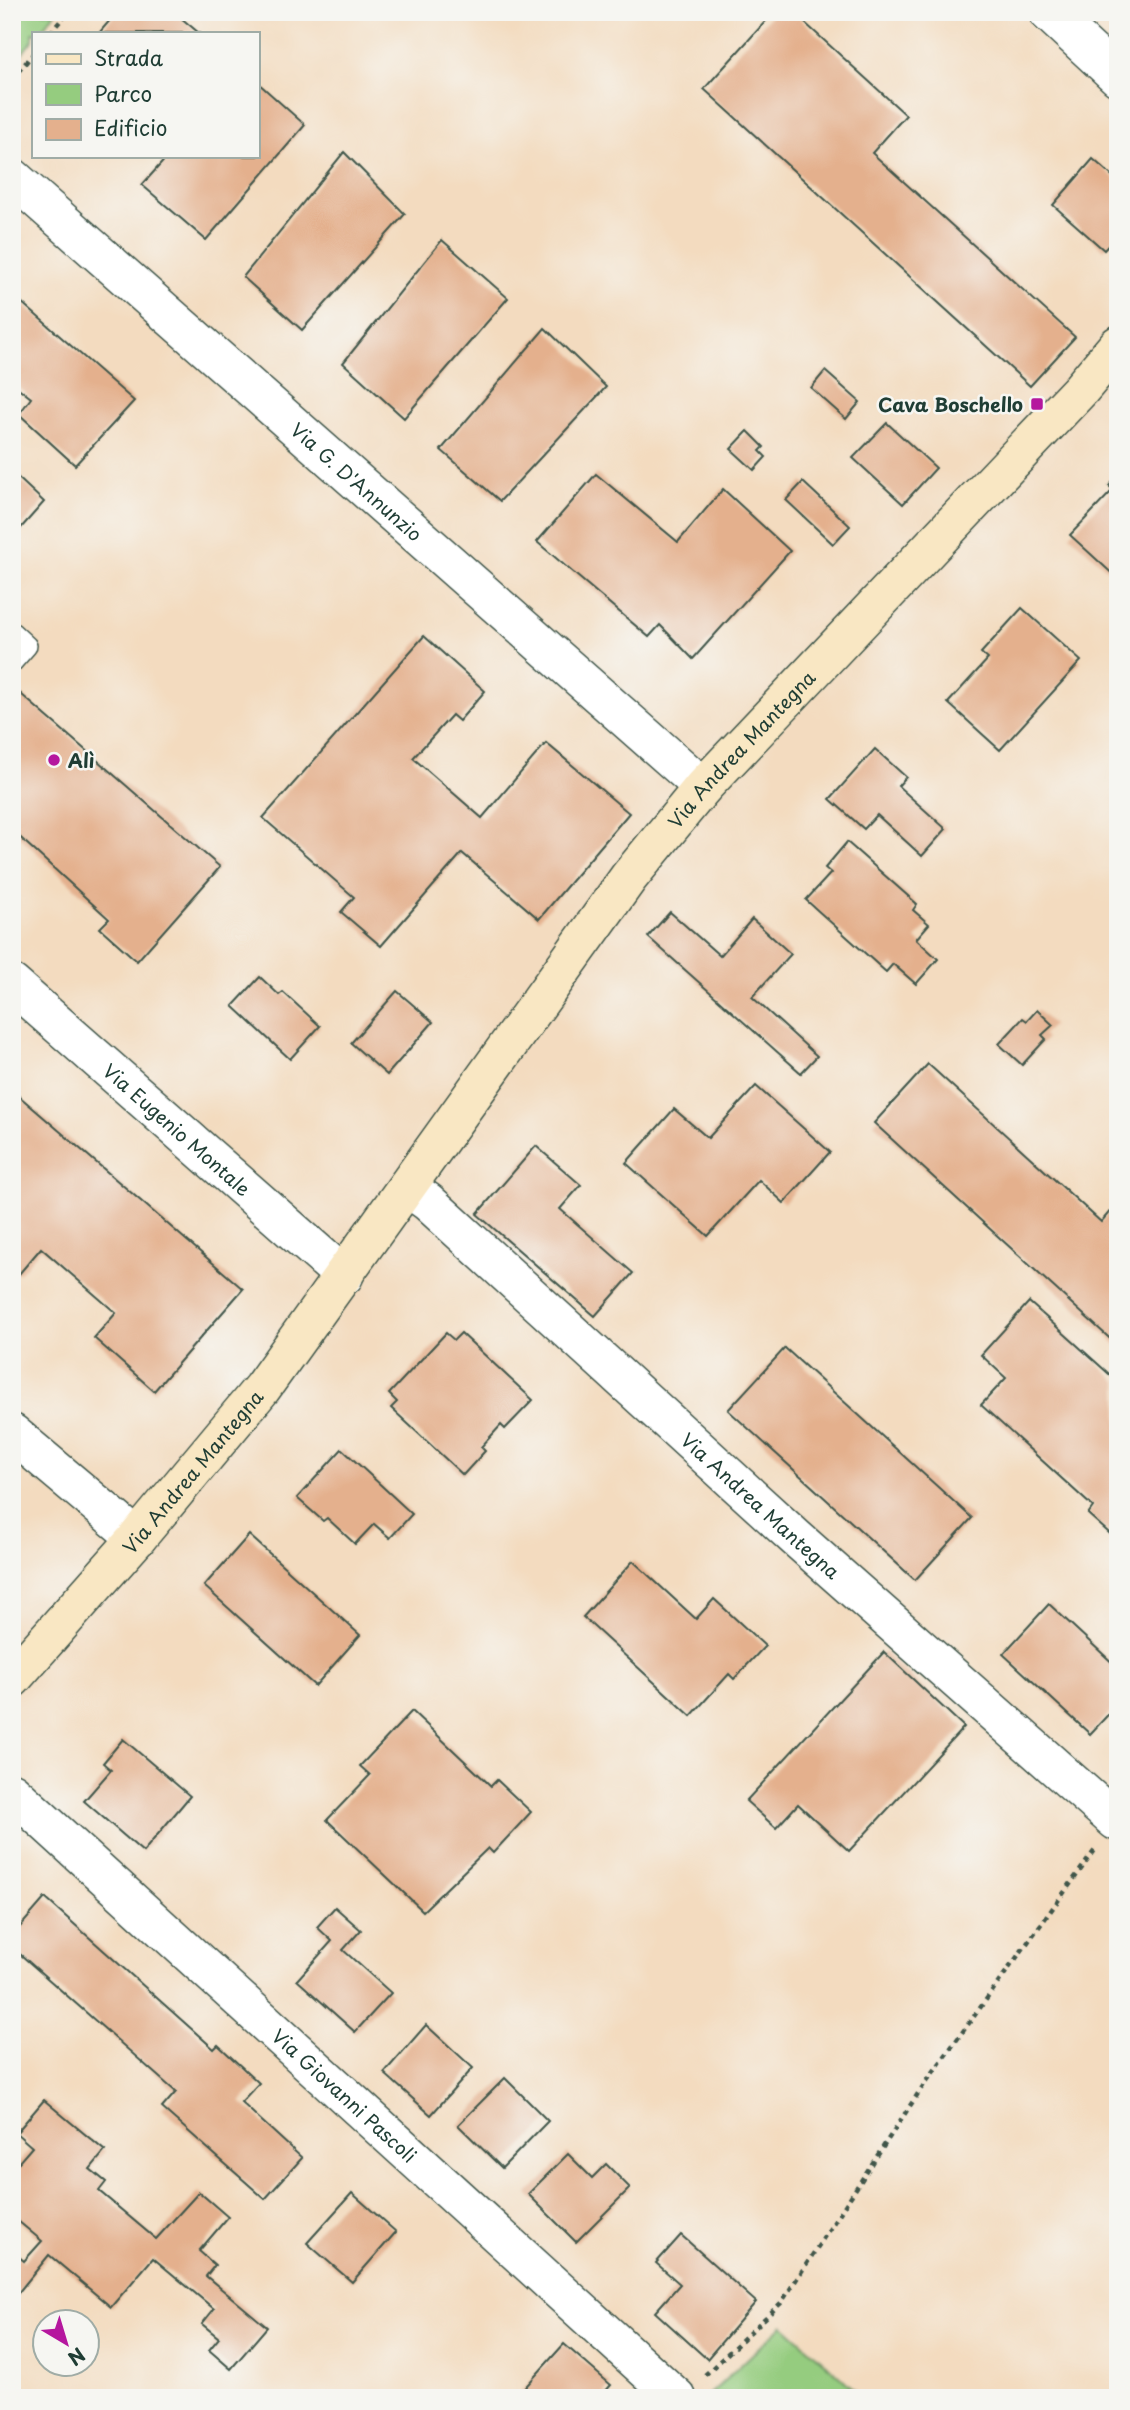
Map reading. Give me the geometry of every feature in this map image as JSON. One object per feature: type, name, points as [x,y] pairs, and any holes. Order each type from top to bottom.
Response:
[{"type":"main road","name":"Via Andrea Mantegna","points":[[12,1679],[137,1538],[262,1388],[629,877],[703,787],[1073,398],[1118,345]]},
{"type":"street","points":[[1048,12],[1118,77]]},
{"type":"street","name":"Via G. D'Annunzio","points":[[12,177],[703,787]]},
{"type":"street","name":"Via Eugenio Montale","points":[[12,984],[344,1276]]},
{"type":"street","name":"Via Andrea Mantegna","points":[[407,1187],[428,1202],[796,1538],[1116,1821]]},
{"type":"street","points":[[12,1433],[137,1538]]},
{"type":"street","name":"Via Giovanni Pascoli","points":[[12,1792],[689,2388]]},
{"type":"lane","points":[[12,632],[27,646],[12,663]]},
{"type":"path","points":[[51,32],[68,12]]},
{"type":"path","points":[[12,79],[32,55]]},
{"type":"path","points":[[689,2388],[781,2303],[921,2089],[1116,1821]]},
{"type":"green space","points":[[12,12],[56,12],[40,32],[32,32],[32,41],[12,65]]},
{"type":"green space","points":[[783,2325],[864,2398],[706,2398]]},
{"type":"building","points":[[117,12],[174,12],[198,32],[100,32]]},
{"type":"building","points":[[774,12],[793,12],[906,115],[872,153],[1075,337],[1030,386],[704,89]]},
{"type":"building","points":[[259,84],[305,125],[206,240],[142,185],[166,158],[259,158]]},
{"type":"building","points":[[344,152],[405,214],[302,330],[243,277]]},
{"type":"building","points":[[1093,159],[1118,181],[1118,235],[1104,250],[1053,205]]},
{"type":"building","points":[[442,240],[508,298],[404,418],[343,363]]},
{"type":"building","points":[[12,294],[134,401],[75,465],[19,414],[31,398],[12,383]]},
{"type":"building","points":[[545,328],[606,387],[500,501],[441,450]]},
{"type":"building","points":[[825,371],[860,402],[846,419],[811,388]]},
{"type":"building","points":[[887,423],[936,468],[903,504],[853,458]]},
{"type":"building","points":[[748,431],[764,447],[760,451],[766,457],[754,470],[731,449]]},
{"type":"building","points":[[12,472],[44,502],[12,538]]},
{"type":"building","points":[[596,474],[678,542],[723,489],[790,551],[693,659],[660,625],[649,637],[537,542]]},
{"type":"building","points":[[1118,476],[1118,579],[1070,535],[1113,490],[1109,486]]},
{"type":"building","points":[[803,482],[850,526],[833,544],[786,500]]},
{"type":"building","points":[[1022,608],[1081,661],[1000,750],[948,703],[988,659],[981,653]]},
{"type":"building","points":[[424,636],[485,691],[459,721],[452,715],[413,758],[482,818],[546,743],[629,813],[539,919],[462,853],[381,946],[341,912],[354,897],[263,818]]},
{"type":"building","name":"Alì","points":[[14,688],[220,867],[137,961],[100,928],[109,919],[12,830]]},
{"type":"building","points":[[875,749],[906,777],[898,786],[946,829],[922,856],[877,815],[864,829],[830,799]]},
{"type":"building","points":[[847,842],[917,904],[913,910],[929,924],[916,939],[938,959],[916,984],[893,964],[886,972],[806,900],[831,873],[825,868]]},
{"type":"building","points":[[670,912],[720,956],[752,919],[791,954],[752,997],[817,1056],[801,1073],[648,937]]},
{"type":"building","points":[[260,977],[279,995],[283,992],[320,1026],[290,1059],[233,1006]]},
{"type":"building","points":[[397,991],[433,1022],[387,1075],[351,1043]]},
{"type":"building","points":[[1037,1010],[1053,1025],[1042,1035],[1046,1039],[1022,1065],[999,1044],[1023,1018],[1027,1021]]},
{"type":"building","points":[[928,1064],[1101,1222],[1118,1202],[1118,1346],[874,1123]]},
{"type":"building","points":[[756,1086],[830,1152],[784,1203],[759,1180],[708,1236],[626,1163],[674,1109],[708,1138]]},
{"type":"building","points":[[12,1090],[243,1289],[154,1391],[94,1338],[116,1313],[41,1248],[19,1274],[12,1268]]},
{"type":"building","points":[[536,1146],[581,1185],[560,1209],[633,1273],[595,1316],[477,1214]]},
{"type":"building","points":[[1029,1302],[1118,1382],[1118,1541],[1088,1514],[1093,1507],[981,1405],[1006,1378],[981,1355]]},
{"type":"building","points":[[446,1333],[454,1340],[461,1333],[533,1400],[505,1429],[501,1425],[481,1447],[485,1451],[463,1475],[391,1408],[397,1402],[389,1394]]},
{"type":"building","points":[[785,1348],[972,1518],[915,1580],[728,1410]]},
{"type":"building","points":[[342,1449],[412,1514],[390,1538],[374,1524],[355,1544],[327,1518],[323,1521],[297,1498]]},
{"type":"building","points":[[249,1535],[360,1635],[315,1686],[204,1586]]},
{"type":"building","points":[[633,1561],[696,1619],[714,1599],[765,1646],[734,1679],[729,1674],[691,1716],[583,1617]]},
{"type":"building","points":[[1049,1604],[1118,1668],[1118,1704],[1090,1734],[1003,1654]]},
{"type":"building","points":[[884,1652],[964,1727],[849,1851],[798,1804],[776,1828],[746,1801]]},
{"type":"building","points":[[412,1711],[491,1786],[497,1780],[531,1812],[493,1853],[488,1848],[423,1911],[327,1820],[370,1775],[360,1766]]},
{"type":"building","points":[[123,1739],[190,1796],[143,1852],[84,1801],[111,1770],[103,1763]]},
{"type":"building","points":[[45,1898],[214,2049],[218,2045],[259,2083],[241,2102],[302,2158],[265,2199],[162,2108],[176,2092],[12,1947],[12,1936]]},
{"type":"building","points":[[335,1907],[361,1930],[343,1950],[391,1993],[355,2032],[297,1980],[332,1941],[317,1927]]},
{"type":"building","points":[[426,2025],[473,2068],[431,2115],[384,2073]]},
{"type":"building","points":[[505,2078],[548,2121],[502,2168],[458,2125]]},
{"type":"building","points":[[44,2100],[105,2151],[90,2169],[106,2182],[99,2191],[156,2239],[199,2192],[228,2217],[199,2251],[215,2265],[206,2276],[267,2327],[231,2369],[209,2350],[219,2338],[202,2324],[214,2309],[153,2258],[111,2307],[49,2255],[18,2293],[12,2288],[12,2251],[24,2261],[42,2241],[12,2216],[12,2170],[32,2147],[16,2133]]},
{"type":"building","points":[[568,2154],[592,2178],[606,2164],[630,2188],[576,2242],[528,2194]]},
{"type":"building","points":[[352,2193],[396,2232],[352,2282],[307,2243]]},
{"type":"building","points":[[681,2235],[756,2302],[707,2359],[655,2312],[680,2284],[656,2263]]},
{"type":"building","points":[[564,2344],[611,2385],[604,2393],[610,2398],[523,2398],[519,2394]]},
{"type":"place","name":"Cava Boschello","points":[[1037,404]]},
{"type":"place","name":"Alì","points":[[54,760]]}]
